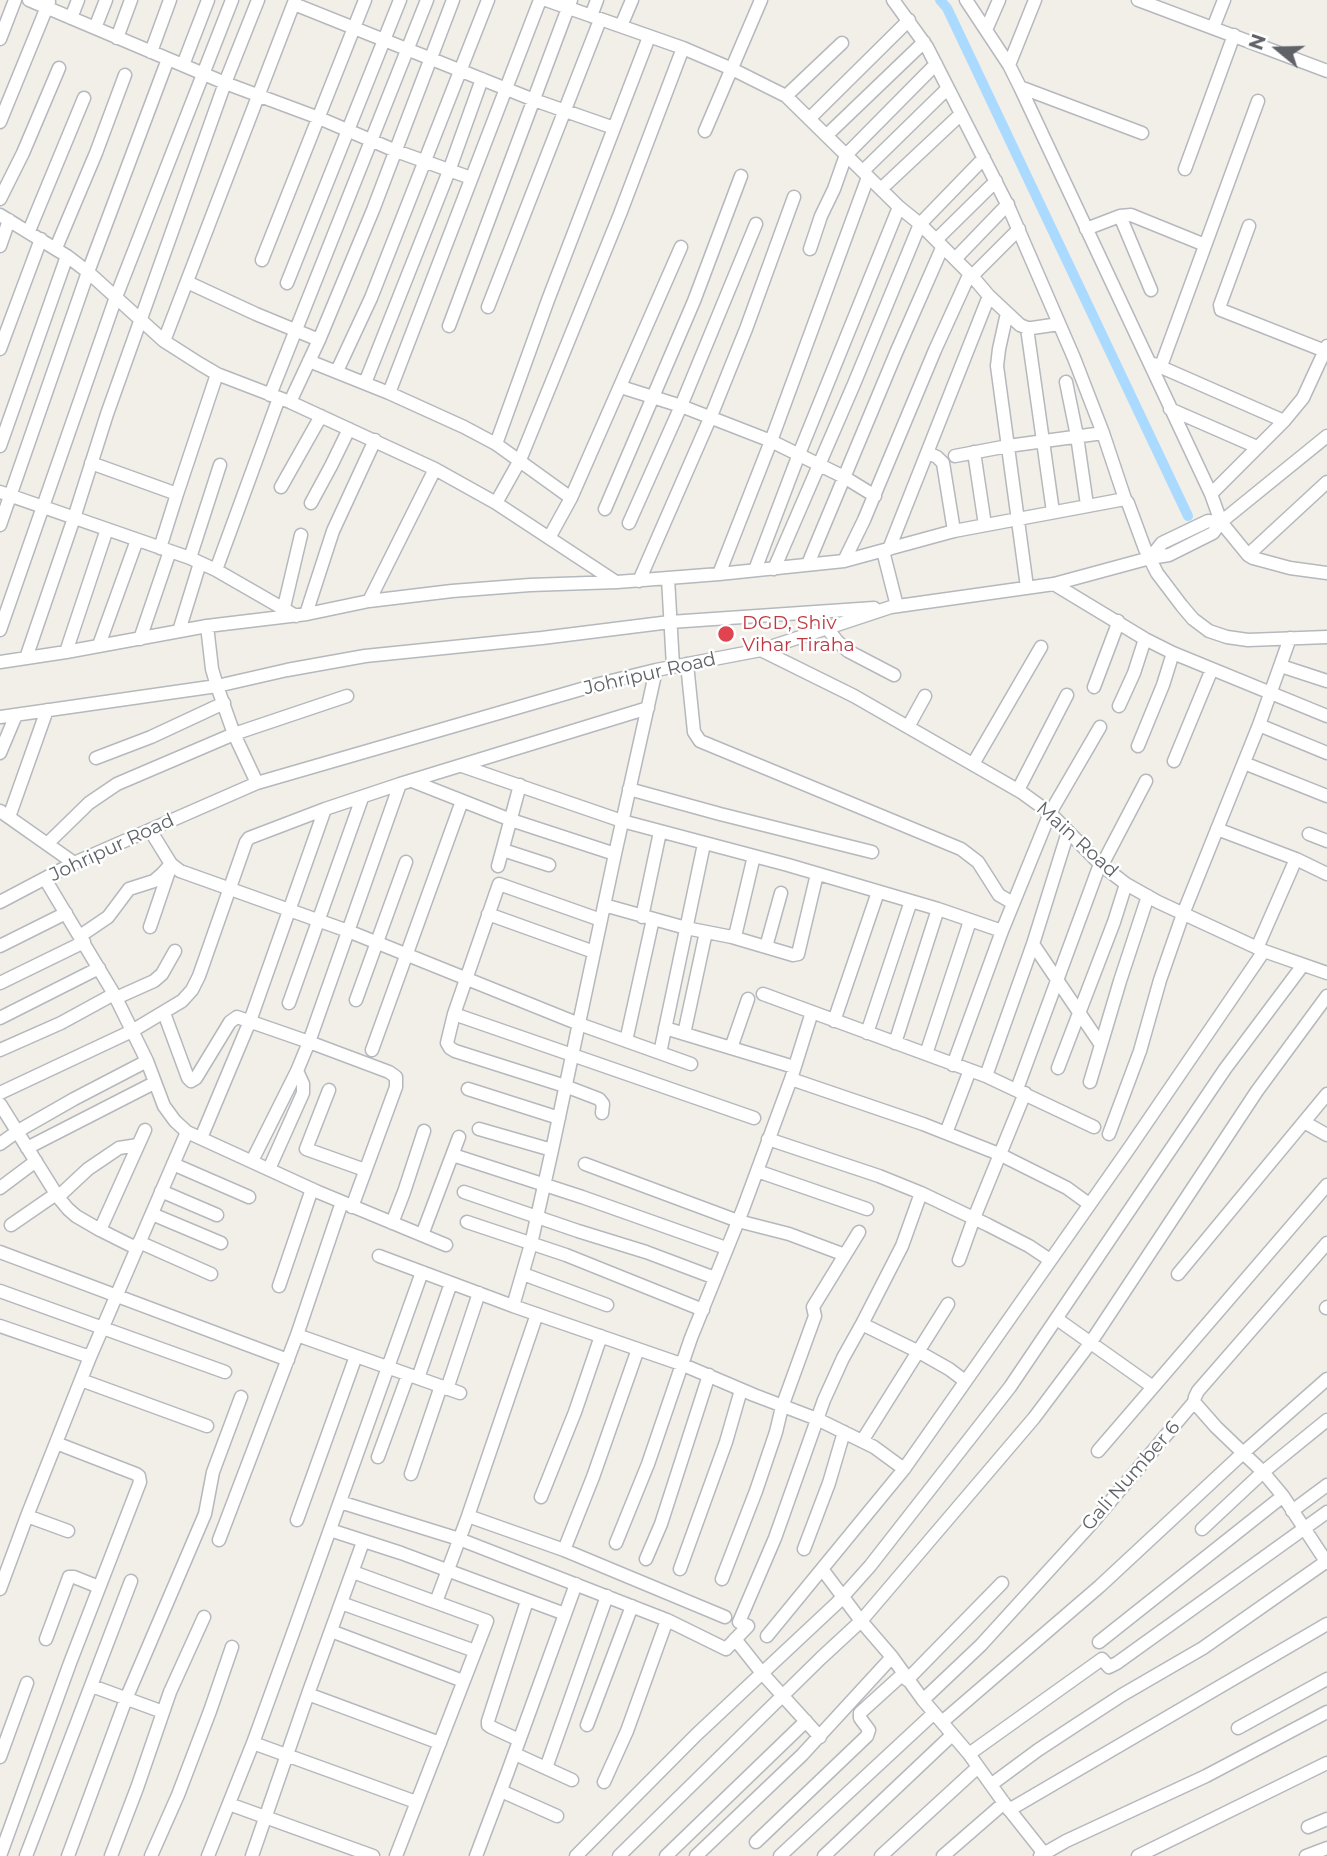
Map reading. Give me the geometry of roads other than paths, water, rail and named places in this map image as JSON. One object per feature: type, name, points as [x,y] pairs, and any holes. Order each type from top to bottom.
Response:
[{"type":"street","points":[[0,40],[15,0]]},
{"type":"street","points":[[29,0],[48,4],[71,18],[225,83],[471,178]]},
{"type":"street","points":[[71,18],[78,0]]},
{"type":"street","points":[[95,28],[106,0]]},
{"type":"street","points":[[117,38],[131,0]]},
{"type":"street","points":[[150,52],[170,0]]},
{"type":"street","points":[[183,65],[208,0]]},
{"type":"street","points":[[0,630],[4,606],[43,507],[116,297],[232,0]]},
{"type":"street","points":[[26,658],[91,463],[225,83],[258,0]]},
{"type":"street","points":[[262,260],[365,0]]},
{"type":"street","points":[[286,283],[400,0]]},
{"type":"street","points":[[216,570],[279,398],[296,331],[427,0]]},
{"type":"street","points":[[279,398],[309,361],[319,340],[396,151],[453,0]]},
{"type":"street","points":[[337,371],[371,298],[488,0]]},
{"type":"street","points":[[389,393],[540,0]]},
{"type":"street","points":[[546,0],[569,4],[596,18],[683,48],[786,96],[1020,325],[1027,328],[1059,324]]},
{"type":"street","points":[[488,307],[565,111],[596,18],[597,0]]},
{"type":"street","points":[[621,26],[632,0]]},
{"type":"street","points":[[705,131],[761,0]]},
{"type":"street","points":[[966,0],[1009,65],[1020,87],[1211,494],[1214,525],[1248,555],[1258,560],[1327,573]]},
{"type":"street","points":[[986,30],[999,0]]},
{"type":"street","points":[[1009,65],[1035,0]]},
{"type":"street","points":[[1138,0],[1327,71]]},
{"type":"street","points":[[1173,13],[1178,0]]},
{"type":"street","points":[[1213,28],[1224,0]]},
{"type":"street","points":[[163,341],[295,2],[430,60],[614,128]]},
{"type":"street","points":[[901,3],[936,64],[1008,204],[1059,324],[1103,433],[1125,499],[1157,573],[1182,606],[1209,631],[1248,640],[1327,637]]},
{"type":"street","points":[[0,121],[48,4]]},
{"type":"street","points":[[449,326],[569,4]]},
{"type":"street","points":[[810,118],[909,20]]},
{"type":"street","points":[[1185,169],[1234,35]]},
{"type":"street","points":[[496,444],[649,37]]},
{"type":"street","points":[[827,135],[924,42]]},
{"type":"street","points":[[786,96],[842,43]]},
{"type":"street","points":[[496,503],[520,460],[620,214],[683,48]]},
{"type":"street","points":[[0,525],[5,494],[168,59]]},
{"type":"street","points":[[810,249],[846,155],[936,64]]},
{"type":"street","points":[[0,200],[59,68]]},
{"type":"street","points":[[56,248],[125,75]]},
{"type":"street","points":[[365,383],[449,171],[482,79]]},
{"type":"street","points":[[1020,87],[1142,133]]},
{"type":"street","points":[[719,574],[771,442],[865,174],[948,88]]},
{"type":"street","points":[[29,231],[84,98]]},
{"type":"street","points":[[1161,366],[1258,101]]},
{"type":"street","points":[[881,189],[961,114]]},
{"type":"street","points":[[774,569],[919,224],[984,158]]},
{"type":"street","points":[[605,509],[694,301],[741,176]]},
{"type":"street","points":[[808,564],[939,244],[996,181]]},
{"type":"street","points":[[639,581],[711,416],[794,197]]},
{"type":"street","points":[[955,259],[1008,204]]},
{"type":"street","points":[[755,570],[898,206]]},
{"type":"street","points":[[1086,229],[1125,215],[1205,245]]},
{"type":"street","points":[[1120,216],[1151,290]]},
{"type":"street","points":[[0,246],[4,218],[67,256],[163,341],[217,374],[321,416],[435,469],[496,503],[617,582]]},
{"type":"street","points":[[629,523],[757,224]]},
{"type":"street","points":[[1211,494],[1284,421],[1303,398],[1321,374],[1326,348],[1221,310],[1220,305],[1249,226]]},
{"type":"street","points":[[844,561],[971,275],[1019,229]]},
{"type":"street","points":[[0,349],[41,239]]},
{"type":"street","points":[[549,538],[571,498],[681,247]]},
{"type":"street","points":[[0,446],[67,256]]},
{"type":"street","points":[[187,282],[319,340]]},
{"type":"street","points":[[0,718],[217,686],[365,656],[670,622],[894,606],[886,553],[989,296]]},
{"type":"street","points":[[1007,313],[997,366],[1027,587]]},
{"type":"street","points":[[1027,328],[1053,512]]},
{"type":"street","points":[[1147,360],[1284,421]]},
{"type":"street","points":[[309,361],[464,427],[496,444],[571,498]]},
{"type":"street","points":[[140,639],[165,550],[177,494],[217,374]]},
{"type":"street","points":[[1066,382],[1087,505]]},
{"type":"street","points":[[621,387],[711,416],[799,454],[874,496]]},
{"type":"street","points":[[1170,409],[1257,447]]},
{"type":"street","points":[[281,487],[321,416]]},
{"type":"street","points":[[311,503],[349,429]]},
{"type":"street","points":[[955,456],[1103,433]]},
{"type":"street","name":"Johripur Road","points":[[0,902],[74,863],[257,783],[599,684],[761,650],[894,606],[1054,584],[1169,555],[1214,525],[1327,436]]},
{"type":"street","points":[[301,615],[333,531],[374,440]]},
{"type":"street","points":[[974,452],[985,525]]},
{"type":"street","points":[[928,453],[943,463],[954,531]]},
{"type":"street","points":[[91,463],[177,494]]},
{"type":"street","points":[[179,631],[220,465]]},
{"type":"street","points":[[369,601],[435,469]]},
{"type":"street","points":[[1248,555],[1327,482]]},
{"type":"street","points":[[5,494],[195,560],[301,615]]},
{"type":"street","points":[[0,662],[207,626],[301,615],[369,601],[452,591],[639,581],[668,584],[719,574],[844,561],[886,553],[954,531],[1125,499]]},
{"type":"street","points":[[1150,558],[1162,543],[1214,525]]},
{"type":"street","points":[[66,652],[107,529]]},
{"type":"street","points":[[284,607],[301,535]]},
{"type":"street","points":[[99,645],[137,540]]},
{"type":"street","points":[[668,584],[673,667]]},
{"type":"street","points":[[1054,584],[1173,653],[1327,716]]},
{"type":"street","points":[[1094,687],[1118,621]]},
{"type":"street","points":[[207,626],[212,669],[217,686],[234,734],[257,783]]},
{"type":"street","points":[[827,628],[848,651],[894,674]]},
{"type":"street","points":[[1109,1134],[1140,1051],[1160,980],[1183,914],[1259,726],[1290,638]]},
{"type":"street","points":[[1119,706],[1145,639]]},
{"type":"street","points":[[973,764],[1041,647]]},
{"type":"street","name":"Main Road","points":[[761,650],[854,696],[1018,790],[1050,813],[1101,864],[1148,897],[1260,949],[1326,971]]},
{"type":"street","points":[[1138,746],[1173,653]]},
{"type":"street","points":[[687,664],[694,732],[701,741],[961,849],[978,862],[999,895],[1013,903]]},
{"type":"street","points":[[1281,666],[1327,681]]},
{"type":"street","points":[[1174,761],[1212,668]]},
{"type":"street","points":[[513,1306],[531,1244],[656,670]]},
{"type":"street","points":[[1018,790],[1067,695]]},
{"type":"street","points":[[48,843],[106,790],[234,734],[347,696]]},
{"type":"street","points":[[908,727],[925,696]]},
{"type":"street","points":[[96,758],[151,737],[224,703]]},
{"type":"street","points":[[0,1093],[132,1031],[182,1001],[199,976],[247,840],[325,809],[648,708]]},
{"type":"street","points":[[47,710],[5,814],[74,863]]},
{"type":"street","points":[[0,753],[16,715]]},
{"type":"street","points":[[1259,726],[1327,754]]},
{"type":"street","points":[[953,1065],[1002,931],[1050,813],[1100,727]]},
{"type":"street","points":[[1244,763],[1327,796]]},
{"type":"street","points":[[461,766],[622,821],[878,891],[1002,931]]},
{"type":"street","points":[[959,1260],[1021,1091],[1057,979],[1101,864],[1146,781]]},
{"type":"street","points":[[406,783],[615,854]]},
{"type":"street","points":[[252,1161],[309,1042],[406,783]]},
{"type":"street","points":[[498,866],[520,785]]},
{"type":"street","points":[[629,789],[872,852]]},
{"type":"street","points":[[289,1003],[362,798]]},
{"type":"street","points":[[372,1050],[462,801]]},
{"type":"street","points":[[201,1138],[250,1021],[325,809]]},
{"type":"street","points":[[1217,829],[1296,859],[1327,874]]},
{"type":"street","points":[[150,830],[171,864],[187,873],[348,932],[579,1024],[691,1064]]},
{"type":"street","points":[[626,1041],[660,832]]},
{"type":"street","points":[[986,1076],[1033,944],[1068,832]]},
{"type":"street","points":[[1309,834],[1327,841]]},
{"type":"street","points":[[660,1053],[705,844]]},
{"type":"street","points":[[503,850],[549,865]]},
{"type":"street","points":[[732,937],[736,932],[754,856]]},
{"type":"street","points":[[767,1636],[904,1469],[1089,1204],[1260,949],[1296,859]]},
{"type":"street","points":[[356,1000],[406,862]]},
{"type":"street","points":[[150,927],[171,864]]},
{"type":"street","points":[[0,983],[82,939],[108,917],[129,889],[154,881],[171,864]]},
{"type":"street","points":[[604,905],[793,955],[798,954],[817,874]]},
{"type":"street","points":[[45,878],[115,996],[147,1062],[164,1106],[187,1132],[312,1189],[446,1245]]},
{"type":"street","points":[[601,920],[501,884],[497,887],[454,1014],[447,1043],[450,1048],[602,1100],[602,1113]]},
{"type":"street","points":[[1058,1068],[1126,884]]},
{"type":"street","points":[[834,1021],[878,891]]},
{"type":"street","points":[[766,947],[781,893]]},
{"type":"street","points":[[1090,1082],[1148,897]]},
{"type":"street","points":[[867,1033],[911,901]]},
{"type":"street","points":[[895,1043],[938,909]]},
{"type":"street","points":[[0,946],[66,913]]},
{"type":"street","points":[[488,915],[594,952]]},
{"type":"street","points":[[926,1054],[970,921]]},
{"type":"street","points":[[684,1034],[706,932]]},
{"type":"street","points":[[1033,944],[1101,1045]]},
{"type":"street","points":[[0,1050],[115,996],[154,981],[162,974],[175,951]]},
{"type":"street","points":[[576,1856],[696,1735],[843,1596],[870,1566],[1002,1398],[1225,1069],[1303,965]]},
{"type":"street","points":[[0,1018],[99,968]]},
{"type":"street","points":[[763,994],[986,1076],[1094,1126]]},
{"type":"street","points":[[618,1856],[861,1621],[1034,1418],[1091,1342],[1257,1091],[1327,996]]},
{"type":"street","points":[[731,1048],[747,999]]},
{"type":"street","points":[[616,1543],[648,1464],[681,1364],[757,1171],[812,1012]]},
{"type":"street","points":[[164,1013],[187,1078],[191,1081],[196,1079],[230,1021],[237,1017],[389,1072],[396,1077],[396,1087],[366,1170],[347,1204],[219,1540]]},
{"type":"street","points":[[454,1014],[754,1118]]},
{"type":"street","points":[[665,1028],[731,1048],[999,1154],[1058,1183],[1089,1204]]},
{"type":"street","points":[[0,1144],[97,1086],[147,1062]]},
{"type":"street","points":[[946,1133],[970,1070]]},
{"type":"street","points":[[269,1169],[303,1093],[303,1084],[297,1071]]},
{"type":"street","points":[[27,1148],[154,1083]]},
{"type":"street","points":[[468,1089],[559,1118]]},
{"type":"street","points":[[329,1090],[306,1149],[366,1170]]},
{"type":"street","points":[[1178,1274],[1327,1094]]},
{"type":"street","points":[[0,1104],[57,1196],[76,1216],[100,1230],[211,1274]]},
{"type":"street","points":[[1304,1122],[1327,1135]]},
{"type":"street","points":[[479,1129],[552,1150]]},
{"type":"street","points":[[100,1230],[145,1130]]},
{"type":"street","points":[[392,1223],[424,1131]]},
{"type":"street","points":[[1,1585],[80,1380],[187,1132]]},
{"type":"street","points":[[422,1235],[459,1137]]},
{"type":"street","points":[[768,1139],[878,1176],[921,1194],[974,1218],[1050,1260]]},
{"type":"street","points":[[11,1225],[57,1196],[118,1148],[138,1145]]},
{"type":"street","points":[[453,1155],[726,1248]]},
{"type":"street","points":[[0,1188],[36,1161]]},
{"type":"street","points":[[173,1164],[249,1197]]},
{"type":"street","points":[[585,1164],[738,1220],[789,1234],[845,1255]]},
{"type":"street","points":[[757,1171],[867,1209]]},
{"type":"street","points":[[1098,1451],[1327,1185]]},
{"type":"street","points":[[279,1286],[312,1189]]},
{"type":"street","points":[[162,1191],[217,1215]]},
{"type":"street","points":[[464,1192],[659,1256],[715,1278]]},
{"type":"street","points":[[340,1502],[459,1539],[667,1620],[726,1649],[748,1626],[739,1622],[775,1538],[817,1419],[843,1358],[902,1246],[921,1194]]},
{"type":"street","points":[[152,1214],[221,1243]]},
{"type":"street","points":[[467,1222],[566,1255],[703,1310]]},
{"type":"street","points":[[722,1579],[759,1482],[782,1407],[815,1316],[813,1307],[859,1232]]},
{"type":"street","name":"Gali Number 6","points":[[923,1700],[981,1645],[1093,1522],[1194,1402],[1199,1391],[1327,1243]]},
{"type":"street","points":[[0,1252],[288,1360]]},
{"type":"street","points":[[379,1256],[709,1375],[844,1432],[904,1469]]},
{"type":"street","points":[[208,1856],[253,1743],[422,1272]]},
{"type":"street","points":[[523,1274],[607,1305]]},
{"type":"street","points":[[378,1457],[451,1283]]},
{"type":"street","points":[[0,1291],[225,1372]]},
{"type":"street","points":[[411,1474],[479,1293]]},
{"type":"street","points":[[862,1441],[948,1304]]},
{"type":"street","points":[[436,1602],[537,1314]]},
{"type":"street","points":[[1057,1319],[1153,1387]]},
{"type":"street","points":[[862,1324],[919,1352],[965,1381]]},
{"type":"street","points":[[0,1326],[90,1357]]},
{"type":"street","points":[[298,1335],[460,1394]]},
{"type":"street","points":[[541,1497],[575,1412],[601,1336]]},
{"type":"street","points":[[564,1550],[638,1349]]},
{"type":"street","points":[[297,1520],[356,1356]]},
{"type":"street","points":[[646,1559],[664,1514],[709,1375]]},
{"type":"street","points":[[80,1380],[207,1426]]},
{"type":"street","points":[[780,1856],[938,1718],[1100,1586],[1243,1453],[1327,1380]]},
{"type":"street","points":[[680,1569],[718,1465],[741,1390]]},
{"type":"street","points":[[68,1856],[126,1699],[205,1514],[213,1472],[241,1396]]},
{"type":"street","points":[[992,1784],[1122,1695],[1203,1648],[1327,1562],[1283,1496],[1194,1402]]},
{"type":"street","points":[[1202,1529],[1263,1472],[1327,1420]]},
{"type":"street","points":[[804,1549],[837,1460],[844,1432]]},
{"type":"street","points":[[0,1856],[140,1479],[136,1474],[56,1443]]},
{"type":"street","points":[[1293,1511],[1327,1485]]},
{"type":"street","points":[[1099,1642],[1283,1496]]},
{"type":"street","points":[[969,1754],[1102,1659],[1109,1667],[1117,1663],[1327,1512]]},
{"type":"street","points":[[27,1516],[68,1531]]},
{"type":"street","points":[[468,1516],[564,1550],[725,1618]]},
{"type":"street","points":[[330,1530],[565,1614]]},
{"type":"street","points":[[252,1856],[363,1542]]},
{"type":"street","points":[[822,1569],[923,1700],[969,1754],[1043,1855],[1206,1776],[1327,1712]]},
{"type":"street","points":[[353,1572],[486,1621],[396,1856]]},
{"type":"street","points":[[46,1639],[69,1577],[99,1587]]},
{"type":"street","points":[[26,1856],[131,1581]]},
{"type":"street","points":[[756,1842],[867,1736],[869,1730],[860,1718],[860,1713],[905,1677],[1002,1583]]},
{"type":"street","points":[[476,1856],[576,1584]]},
{"type":"street","points":[[546,1768],[607,1596]]},
{"type":"street","points":[[519,1740],[491,1727],[488,1721],[527,1601]]},
{"type":"street","points":[[341,1603],[475,1651]]},
{"type":"street","points":[[587,1725],[632,1606]]},
{"type":"street","points":[[111,1856],[163,1712],[204,1617]]},
{"type":"street","points":[[604,1783],[627,1731],[667,1620]]},
{"type":"street","points":[[943,1856],[1006,1807],[1327,1624]]},
{"type":"street","points":[[331,1631],[463,1681]]},
{"type":"street","points":[[736,1639],[762,1673],[820,1737]]},
{"type":"street","points":[[151,1856],[178,1796],[232,1647]]},
{"type":"street","points":[[696,1856],[803,1755],[892,1657]]},
{"type":"street","points":[[1238,1728],[1327,1679]]},
{"type":"street","points":[[0,1757],[27,1683]]},
{"type":"street","points":[[92,1686],[163,1712]]},
{"type":"street","points":[[308,1694],[439,1743]]},
{"type":"street","points":[[666,1856],[806,1721]]},
{"type":"street","points":[[824,1856],[952,1735]]},
{"type":"street","points":[[253,1743],[416,1802]]},
{"type":"street","points":[[515,1754],[572,1780]]},
{"type":"street","points":[[1138,1856],[1327,1763]]},
{"type":"street","points":[[881,1856],[978,1767]]},
{"type":"street","points":[[501,1791],[557,1816]]},
{"type":"street","points":[[229,1804],[373,1856]]},
{"type":"street","points":[[1308,1827],[1327,1819]]},
{"type":"street","points":[[1306,1856],[1327,1848]]},
{"type":"waterway","points":[[940,0],[947,8],[1188,516]]},
{"type":"place","name":"DGD, Shiv Vihar Tiraha","points":[[726,634]]}]
